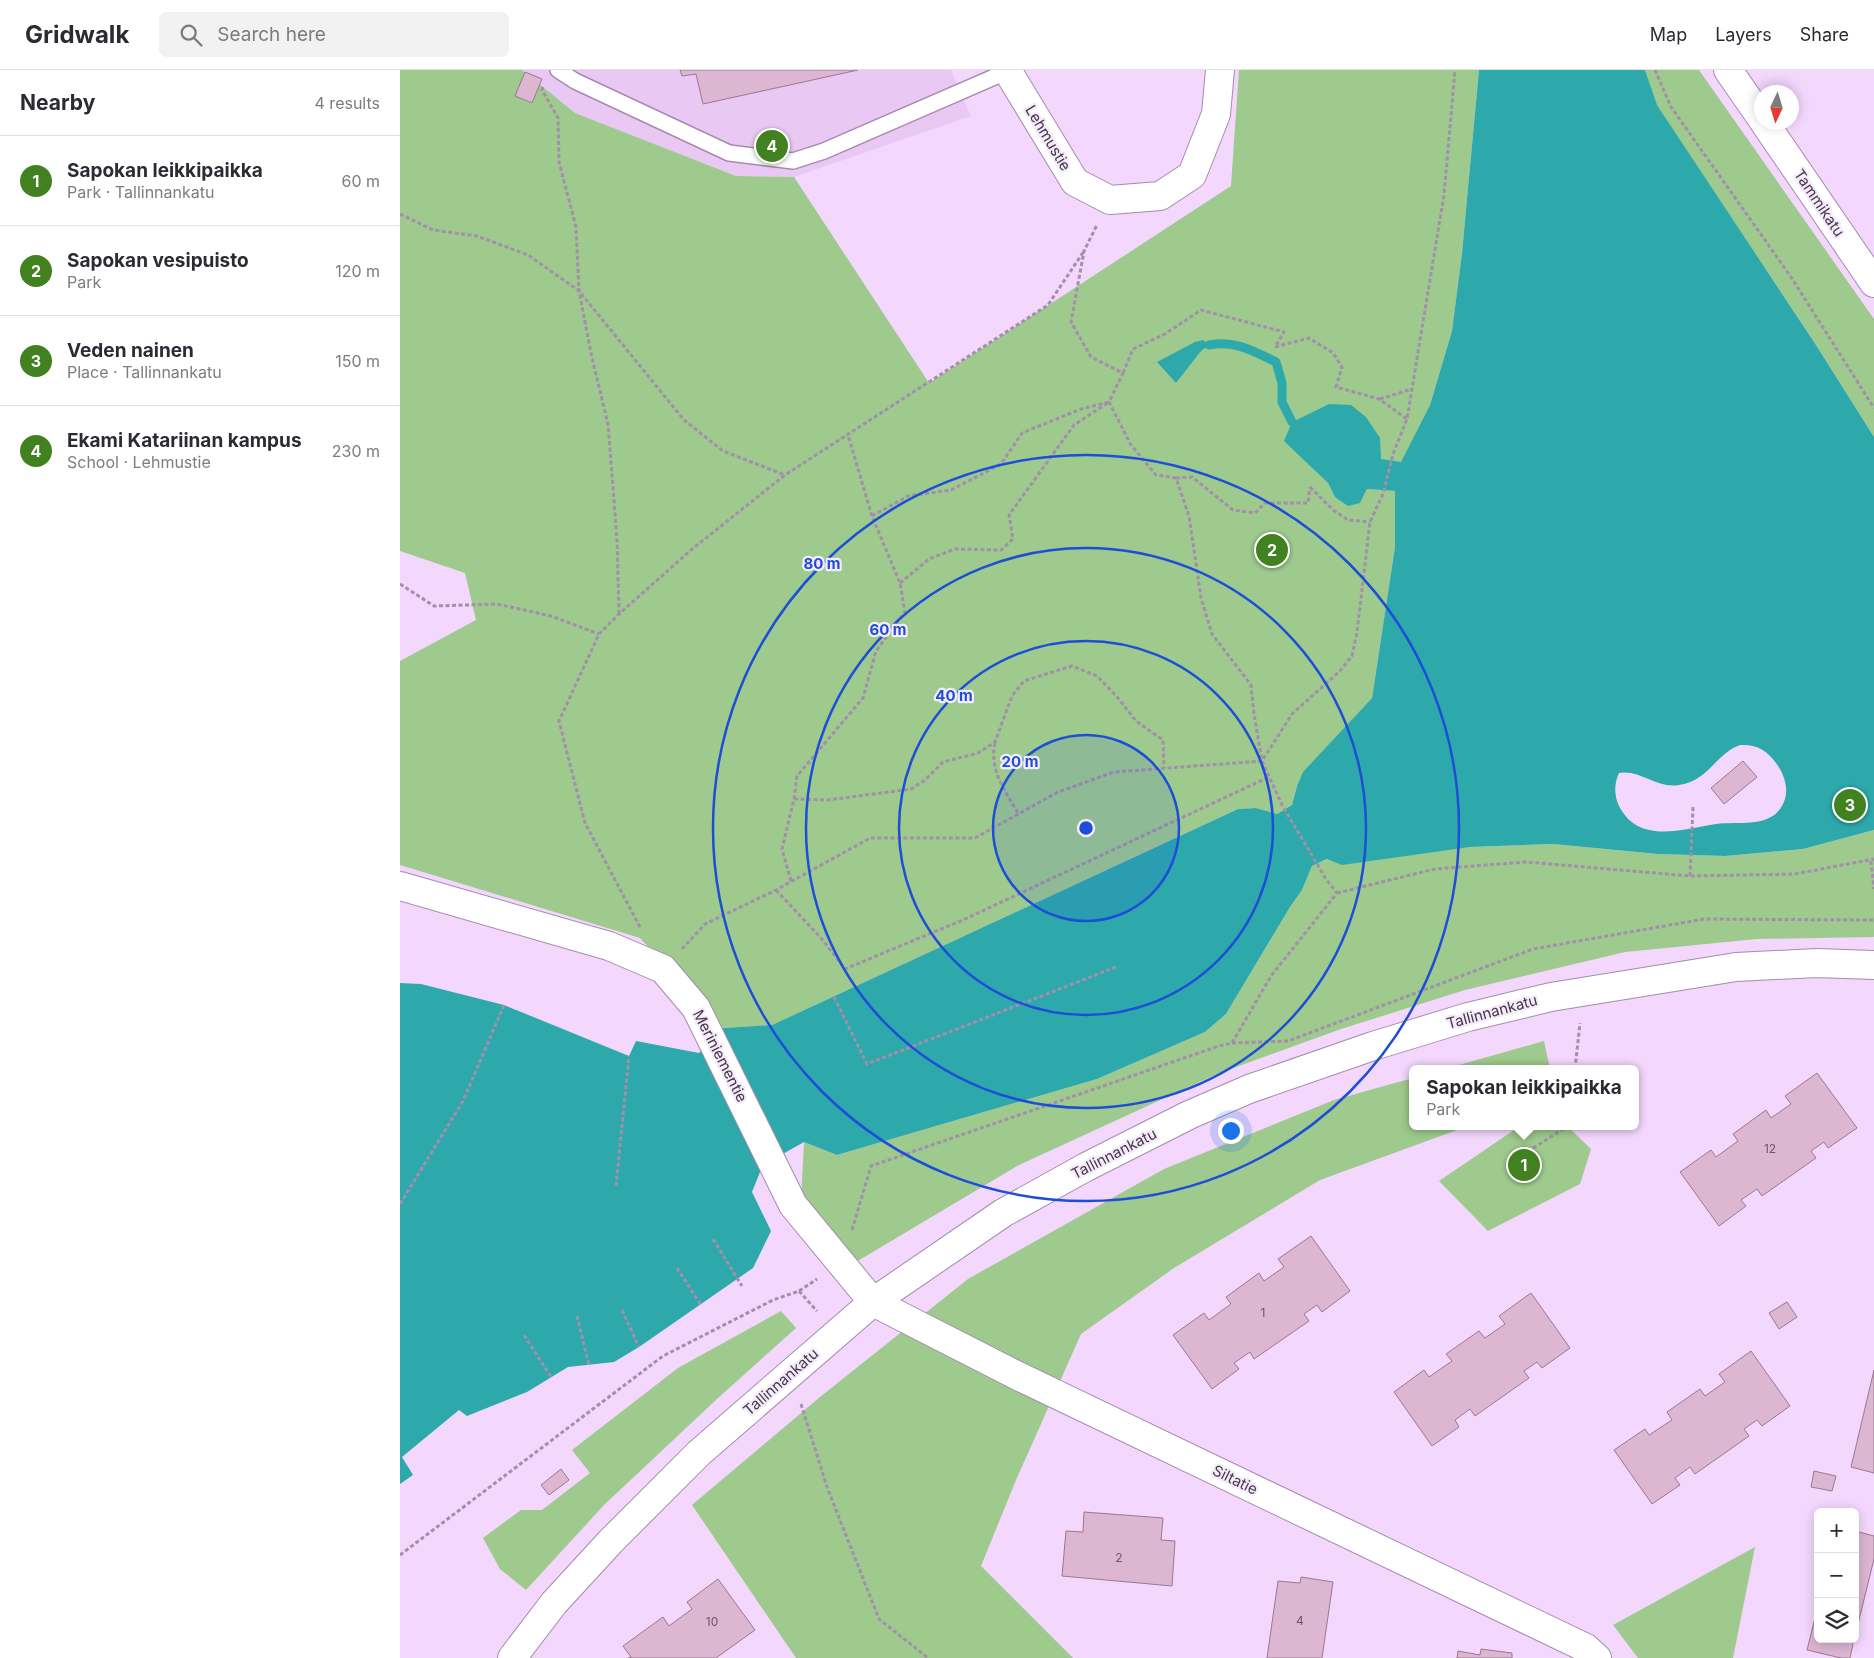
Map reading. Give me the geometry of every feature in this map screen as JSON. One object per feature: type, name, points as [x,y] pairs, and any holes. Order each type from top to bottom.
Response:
[{"type":"street","points":[[1110,200],[1160,196],[1192,175],[1216,114],[1220,70]]},
{"type":"street","points":[[1728,70],[1754,107]]},
{"type":"street","name":"Lehmustie","points":[[1007,71],[1075,182],[1110,200]]},
{"type":"street","name":"Tammikatu","points":[[1769,130],[1874,283]]},
{"type":"street","name":"Meriniementie","points":[[400,886],[609,946],[663,969],[696,1008],[793,1205],[873,1302]]},
{"type":"street","name":"Tallinnankatu","points":[[512,1658],[554,1603],[611,1541],[699,1452],[791,1372],[873,1302],[1003,1213],[1086,1167],[1190,1115],[1249,1090],[1373,1046],[1468,1017],[1551,996],[1736,967],[1817,962],[1874,966]]},
{"type":"street","name":"Siltatie","points":[[873,1302],[1029,1381],[1586,1648],[1597,1658]]},
{"type":"lane","points":[[558,70],[575,81],[729,153],[793,161],[824,151],[1007,71]]},
{"type":"path","points":[[1262,761],[1292,714],[1340,671],[1352,656],[1357,632],[1370,522],[1383,494],[1393,454],[1407,419],[1444,195],[1455,70]]},
{"type":"path","points":[[1655,70],[1671,107],[1790,277],[1874,408]]},
{"type":"path","points":[[544,83],[542,90],[558,118],[559,162],[576,227],[579,291],[592,358],[608,424],[617,540],[618,614]]},
{"type":"path","points":[[1110,200],[1084,252],[1048,305],[785,475],[691,550],[618,614],[599,634],[559,721],[585,823],[663,969],[705,924],[776,890],[870,838],[975,838],[1058,792],[1114,772],[1262,761]]},
{"type":"path","points":[[400,214],[433,230],[477,236],[528,255],[579,291],[684,420],[723,451],[785,475]]},
{"type":"path","points":[[1084,252],[1071,322],[1091,357],[1123,373]]},
{"type":"path","points":[[900,583],[929,559],[955,549],[1001,550],[1013,539],[1009,515],[1074,425],[1109,402],[1133,349],[1165,334],[1201,310],[1284,332],[1275,347],[1309,338],[1333,353],[1342,367],[1336,387],[1379,399],[1407,419]]},
{"type":"path","points":[[1379,399],[1412,389]]},
{"type":"path","points":[[1109,402],[1131,445],[1156,475],[1176,478],[1192,477],[1233,510],[1255,513],[1266,503],[1308,503],[1310,487],[1333,510],[1348,520],[1370,522]]},
{"type":"path","points":[[872,516],[908,496],[951,490],[1001,464],[1022,432],[1082,408],[1109,402]]},
{"type":"path","points":[[791,881],[782,849],[794,799],[797,776],[863,698],[876,651],[905,612],[900,583],[872,516],[848,435]]},
{"type":"path","points":[[1176,478],[1190,516],[1202,598],[1212,634],[1251,685],[1262,761],[1282,805],[1326,879],[1337,893]]},
{"type":"path","points":[[400,584],[434,606],[497,604],[551,616],[599,634]]},
{"type":"path","points":[[1018,813],[997,776],[992,754],[995,742],[1012,696],[1024,681],[1072,666],[1097,676],[1136,721],[1163,740],[1164,768]]},
{"type":"path","points":[[794,799],[828,800],[911,789],[925,780],[943,762],[978,753],[995,742]]},
{"type":"path","points":[[776,890],[821,938],[845,968],[963,920],[1269,777]]},
{"type":"path","points":[[1690,876],[1693,808]]},
{"type":"path","points":[[1232,1044],[1271,976],[1337,893],[1435,869],[1527,862],[1690,876],[1795,874],[1872,860],[1874,889]]},
{"type":"path","points":[[400,1555],[663,1356],[773,1300],[799,1291],[841,1263],[846,1252],[871,1166],[1219,1046],[1288,1041],[1533,949],[1704,919],[1874,920]]},
{"type":"path","points":[[834,997],[867,1064],[1116,967]]},
{"type":"path","points":[[400,1204],[463,1101],[504,1004]]},
{"type":"path","points":[[1575,1065],[1581,1017]]},
{"type":"path","points":[[616,1186],[629,1056]]},
{"type":"path","points":[[1522,1155],[1562,1130]]},
{"type":"path","points":[[714,1239],[742,1286]]},
{"type":"path","points":[[677,1268],[701,1305]]},
{"type":"path","points":[[622,1310],[639,1347]]},
{"type":"path","points":[[577,1316],[589,1365]]},
{"type":"path","points":[[524,1334],[551,1377]]},
{"type":"path","points":[[791,1372],[826,1487],[879,1619],[928,1658]]},
{"type":"shaded area","points":[[400,70],[522,70],[575,113],[736,176],[794,177],[929,383],[1231,186],[1239,70],[1479,70],[1462,253],[1452,331],[1430,405],[1401,463],[1380,459],[1329,404],[1293,422],[1310,465],[1328,483],[1335,497],[1360,503],[1367,489],[1395,491],[1395,547],[1372,698],[1304,772],[1297,786],[1292,805],[1277,814],[1256,808],[1238,809],[772,1025],[723,1028],[640,938],[400,865],[400,661],[476,620],[465,573],[400,551]]},
{"type":"shaded area","points":[[522,70],[951,70],[971,116],[794,177],[736,176],[575,113]]},
{"type":"shaded area","points":[[1479,70],[1645,70],[1657,105],[1816,345],[1874,437],[1874,830],[1803,849],[1725,856],[1658,854],[1553,844],[1470,847],[1342,865],[1327,859],[1312,866],[1302,890],[1226,1014],[1205,1032],[1097,1079],[837,1155],[804,1142],[772,1160],[760,1172],[752,1192],[771,1231],[753,1268],[639,1347],[614,1362],[568,1367],[527,1392],[467,1416],[459,1410],[402,1457],[413,1475],[400,1484],[400,983],[421,984],[504,1005],[629,1056],[636,1041],[699,1053],[723,1028],[772,1025],[1238,809],[1256,808],[1277,814],[1292,805],[1303,772],[1372,698],[1395,547],[1395,491],[1367,489],[1360,503],[1348,506],[1335,497],[1328,483],[1284,441],[1292,422],[1329,404],[1351,405],[1366,417],[1380,438],[1381,459],[1401,462],[1430,405],[1452,331],[1462,253]],"holes":[[[1740,745],[1759,748],[1768,754],[1780,769],[1785,780],[1785,799],[1774,816],[1756,822],[1716,824],[1662,832],[1638,826],[1628,818],[1619,806],[1615,789],[1619,773],[1634,774],[1663,784],[1679,785],[1689,783],[1705,773],[1731,749]]]},
{"type":"shaded area","points":[[1645,70],[1699,70],[1874,319],[1874,437],[1816,345],[1656,104]]},
{"type":"shaded area","points":[[1203,340],[1209,345],[1201,351],[1176,383],[1157,362],[1195,342]]},
{"type":"shaded area","points":[[1874,830],[1874,937],[1757,939],[1625,952],[1465,990],[1341,1029],[1217,1074],[1019,1165],[856,1262],[801,1200],[804,1142],[837,1155],[1097,1079],[1205,1032],[1226,1014],[1302,890],[1312,866],[1328,859],[1470,847],[1553,844],[1658,854],[1725,856],[1803,849]]},
{"type":"shaded area","points":[[1544,1041],[1549,1065],[1459,1065]]},
{"type":"shaded area","points":[[1409,1079],[1409,1130],[1457,1130],[1320,1180],[1174,1268],[1081,1334],[1016,1480],[981,1566],[1073,1658],[796,1658],[692,1505],[820,1397],[968,1279],[1164,1169],[1334,1100]]},
{"type":"shaded area","points":[[1514,1130],[1571,1130],[1591,1149],[1580,1184],[1488,1231],[1439,1181]]},
{"type":"shaded area","points":[[781,1311],[796,1328],[604,1505],[526,1590],[500,1569],[483,1538],[521,1510],[542,1510],[590,1473],[572,1450],[678,1368]]},
{"type":"shaded area","points":[[1755,1547],[1733,1658],[1638,1658],[1613,1625]]},
{"type":"building","points":[[680,70],[858,70],[703,104],[696,74],[682,76]]},
{"type":"building","points":[[525,72],[542,79],[532,103],[515,96]]},
{"type":"building","points":[[1743,761],[1757,777],[1724,804],[1711,788]]},
{"type":"building","points":[[1817,1073],[1857,1128],[1828,1148],[1824,1142],[1811,1151],[1816,1158],[1762,1196],[1757,1189],[1741,1200],[1746,1206],[1719,1226],[1680,1172],[1711,1150],[1716,1157],[1738,1141],[1733,1134],[1766,1110],[1771,1118],[1791,1104],[1785,1096]]},
{"type":"building","points":[[1311,1236],[1350,1291],[1322,1312],[1317,1305],[1304,1314],[1309,1321],[1254,1359],[1250,1352],[1234,1363],[1239,1369],[1212,1389],[1173,1335],[1204,1313],[1209,1320],[1231,1304],[1226,1297],[1259,1273],[1264,1281],[1284,1267],[1278,1259]]},
{"type":"building","points":[[1531,1293],[1570,1348],[1542,1368],[1537,1362],[1524,1371],[1529,1378],[1475,1416],[1470,1409],[1455,1420],[1459,1427],[1432,1446],[1394,1392],[1424,1370],[1429,1377],[1452,1361],[1446,1354],[1479,1331],[1485,1338],[1505,1324],[1499,1316]]},
{"type":"building","points":[[1787,1302],[1797,1317],[1779,1329],[1769,1313]]},
{"type":"building","points":[[1751,1351],[1790,1406],[1762,1426],[1757,1420],[1744,1429],[1749,1436],[1695,1474],[1690,1467],[1675,1478],[1680,1485],[1652,1504],[1614,1450],[1645,1429],[1649,1435],[1672,1420],[1667,1412],[1700,1389],[1705,1396],[1725,1382],[1719,1374]]},
{"type":"building","points":[[1874,1370],[1874,1473],[1851,1467]]},
{"type":"building","points":[[561,1469],[569,1480],[549,1495],[541,1485]]},
{"type":"building","points":[[1814,1471],[1836,1476],[1832,1491],[1811,1487]]},
{"type":"building","points":[[1084,1512],[1163,1518],[1161,1540],[1175,1541],[1172,1586],[1062,1576],[1066,1531],[1083,1532]]},
{"type":"building","points":[[1859,1532],[1874,1536],[1874,1559],[1859,1620]]},
{"type":"building","points":[[1301,1577],[1333,1582],[1322,1658],[1267,1658],[1278,1581],[1300,1583]]},
{"type":"building","points":[[718,1579],[755,1630],[716,1658],[628,1658],[631,1657],[623,1646],[663,1617],[669,1626],[692,1609],[687,1602]]},
{"type":"building","points":[[1814,1622],[1814,1643],[1853,1643],[1850,1658],[1841,1658],[1807,1650]]},
{"type":"building","points":[[1481,1649],[1512,1653],[1512,1658],[1457,1658],[1458,1651],[1480,1655]]},
{"type":"waterway","points":[[1209,345],[1236,345],[1252,350],[1276,362],[1282,383],[1282,402],[1292,422]]},
{"type":"place","name":"Ekami Katariinan kampus","points":[[772,146]]},
{"type":"place","name":"Sapokan vesipuisto","points":[[1272,550]]},
{"type":"place","name":"Veden nainen","points":[[1850,805]]},
{"type":"place","name":"Sapokan leikkipaikka","points":[[1524,1165]]}]
